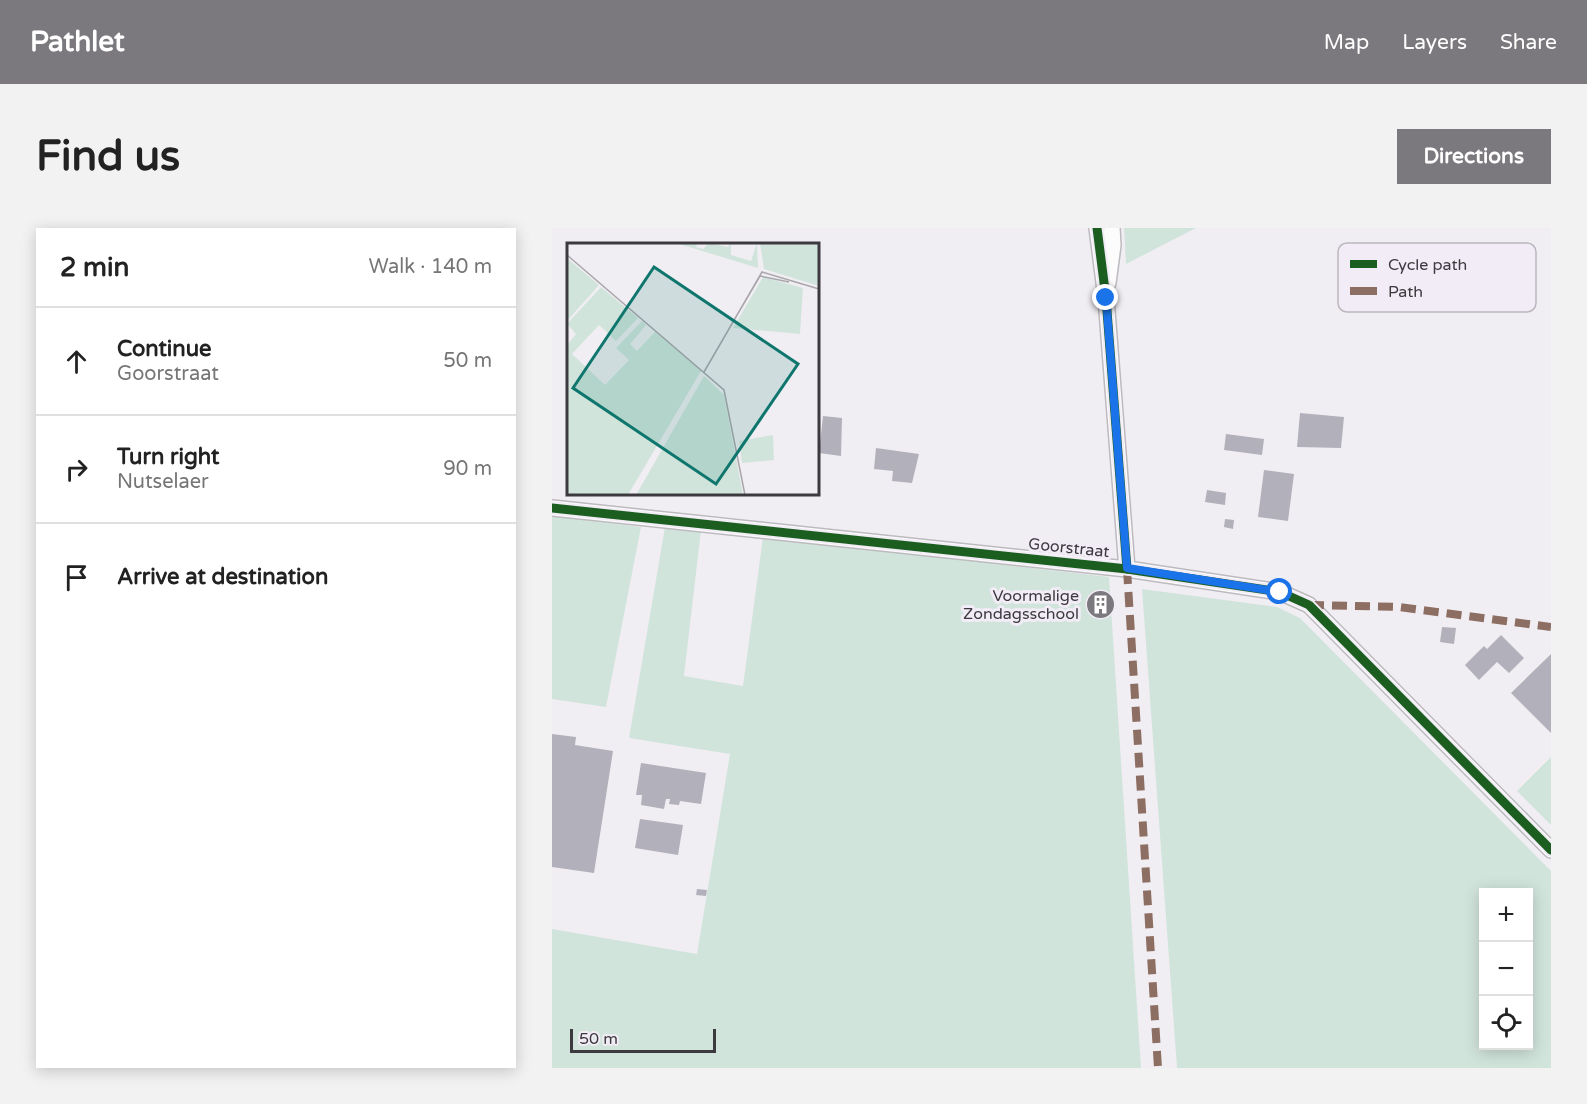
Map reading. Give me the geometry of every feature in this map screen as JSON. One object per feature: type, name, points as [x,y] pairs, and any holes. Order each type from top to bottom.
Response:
[{"type":"street","points":[[1097,228],[1106,298],[1127,568]]},
{"type":"street","points":[[1106,298],[1113,245],[1112,228]]},
{"type":"street","name":"Goorstraat","points":[[552,508],[1127,568],[1280,592],[1309,606],[1551,850]]},
{"type":"green space","points":[[1124,228],[1196,228],[1126,264]]},
{"type":"green space","points":[[552,516],[641,527],[606,707],[552,699]]},
{"type":"green space","points":[[665,527],[701,530],[684,676],[743,686],[763,537],[1109,577],[1141,1068],[552,1068],[552,929],[697,954],[730,754],[629,738]]},
{"type":"green space","points":[[1142,589],[1277,607],[1300,618],[1551,871],[1551,1068],[1177,1068]]},
{"type":"green space","points":[[1551,757],[1551,825],[1517,791]]},
{"type":"building","points":[[1300,413],[1344,417],[1341,448],[1297,447]]},
{"type":"building","points":[[823,416],[842,418],[841,456],[819,453]]},
{"type":"building","points":[[1226,434],[1264,439],[1262,455],[1224,450]]},
{"type":"building","points":[[876,448],[919,454],[912,483],[892,481],[893,471],[874,469]]},
{"type":"building","points":[[1264,470],[1294,474],[1288,521],[1258,517]]},
{"type":"building","points":[[1207,490],[1226,493],[1225,505],[1205,502]]},
{"type":"building","points":[[1225,519],[1234,520],[1233,529],[1224,527]]},
{"type":"building","name":"Voormalige Zondagsschool","points":[[1094,595],[1107,596],[1105,614],[1092,613]]},
{"type":"building","points":[[1442,627],[1456,628],[1454,644],[1440,642]]},
{"type":"building","points":[[1501,635],[1524,658],[1509,673],[1497,662],[1479,680],[1465,665],[1484,646],[1487,649]]},
{"type":"building","points":[[1551,654],[1551,733],[1511,693]]},
{"type":"building","points":[[552,734],[576,737],[575,745],[613,751],[594,873],[552,867]]},
{"type":"building","points":[[641,763],[706,773],[701,804],[680,801],[679,805],[669,804],[670,799],[666,799],[664,809],[641,805],[642,795],[636,795]]},
{"type":"building","points":[[640,819],[683,825],[678,855],[635,848]]},
{"type":"building","points":[[697,889],[707,890],[706,896],[696,895]]},
{"type":"marked path","points":[[1127,569],[1158,1068]]},
{"type":"marked path","points":[[1309,605],[1399,607],[1551,627]]},
{"type":"cycle path","points":[[1097,228],[1106,298],[1127,569]]},
{"type":"cycle path","points":[[552,508],[1127,569],[1280,592],[1309,605],[1551,850]]},
{"type":"place","name":"Voormalige Zondagsschool","points":[[1100,604]]},
{"type":"route","points":[[1106,298],[1127,568],[1280,592]]}]
